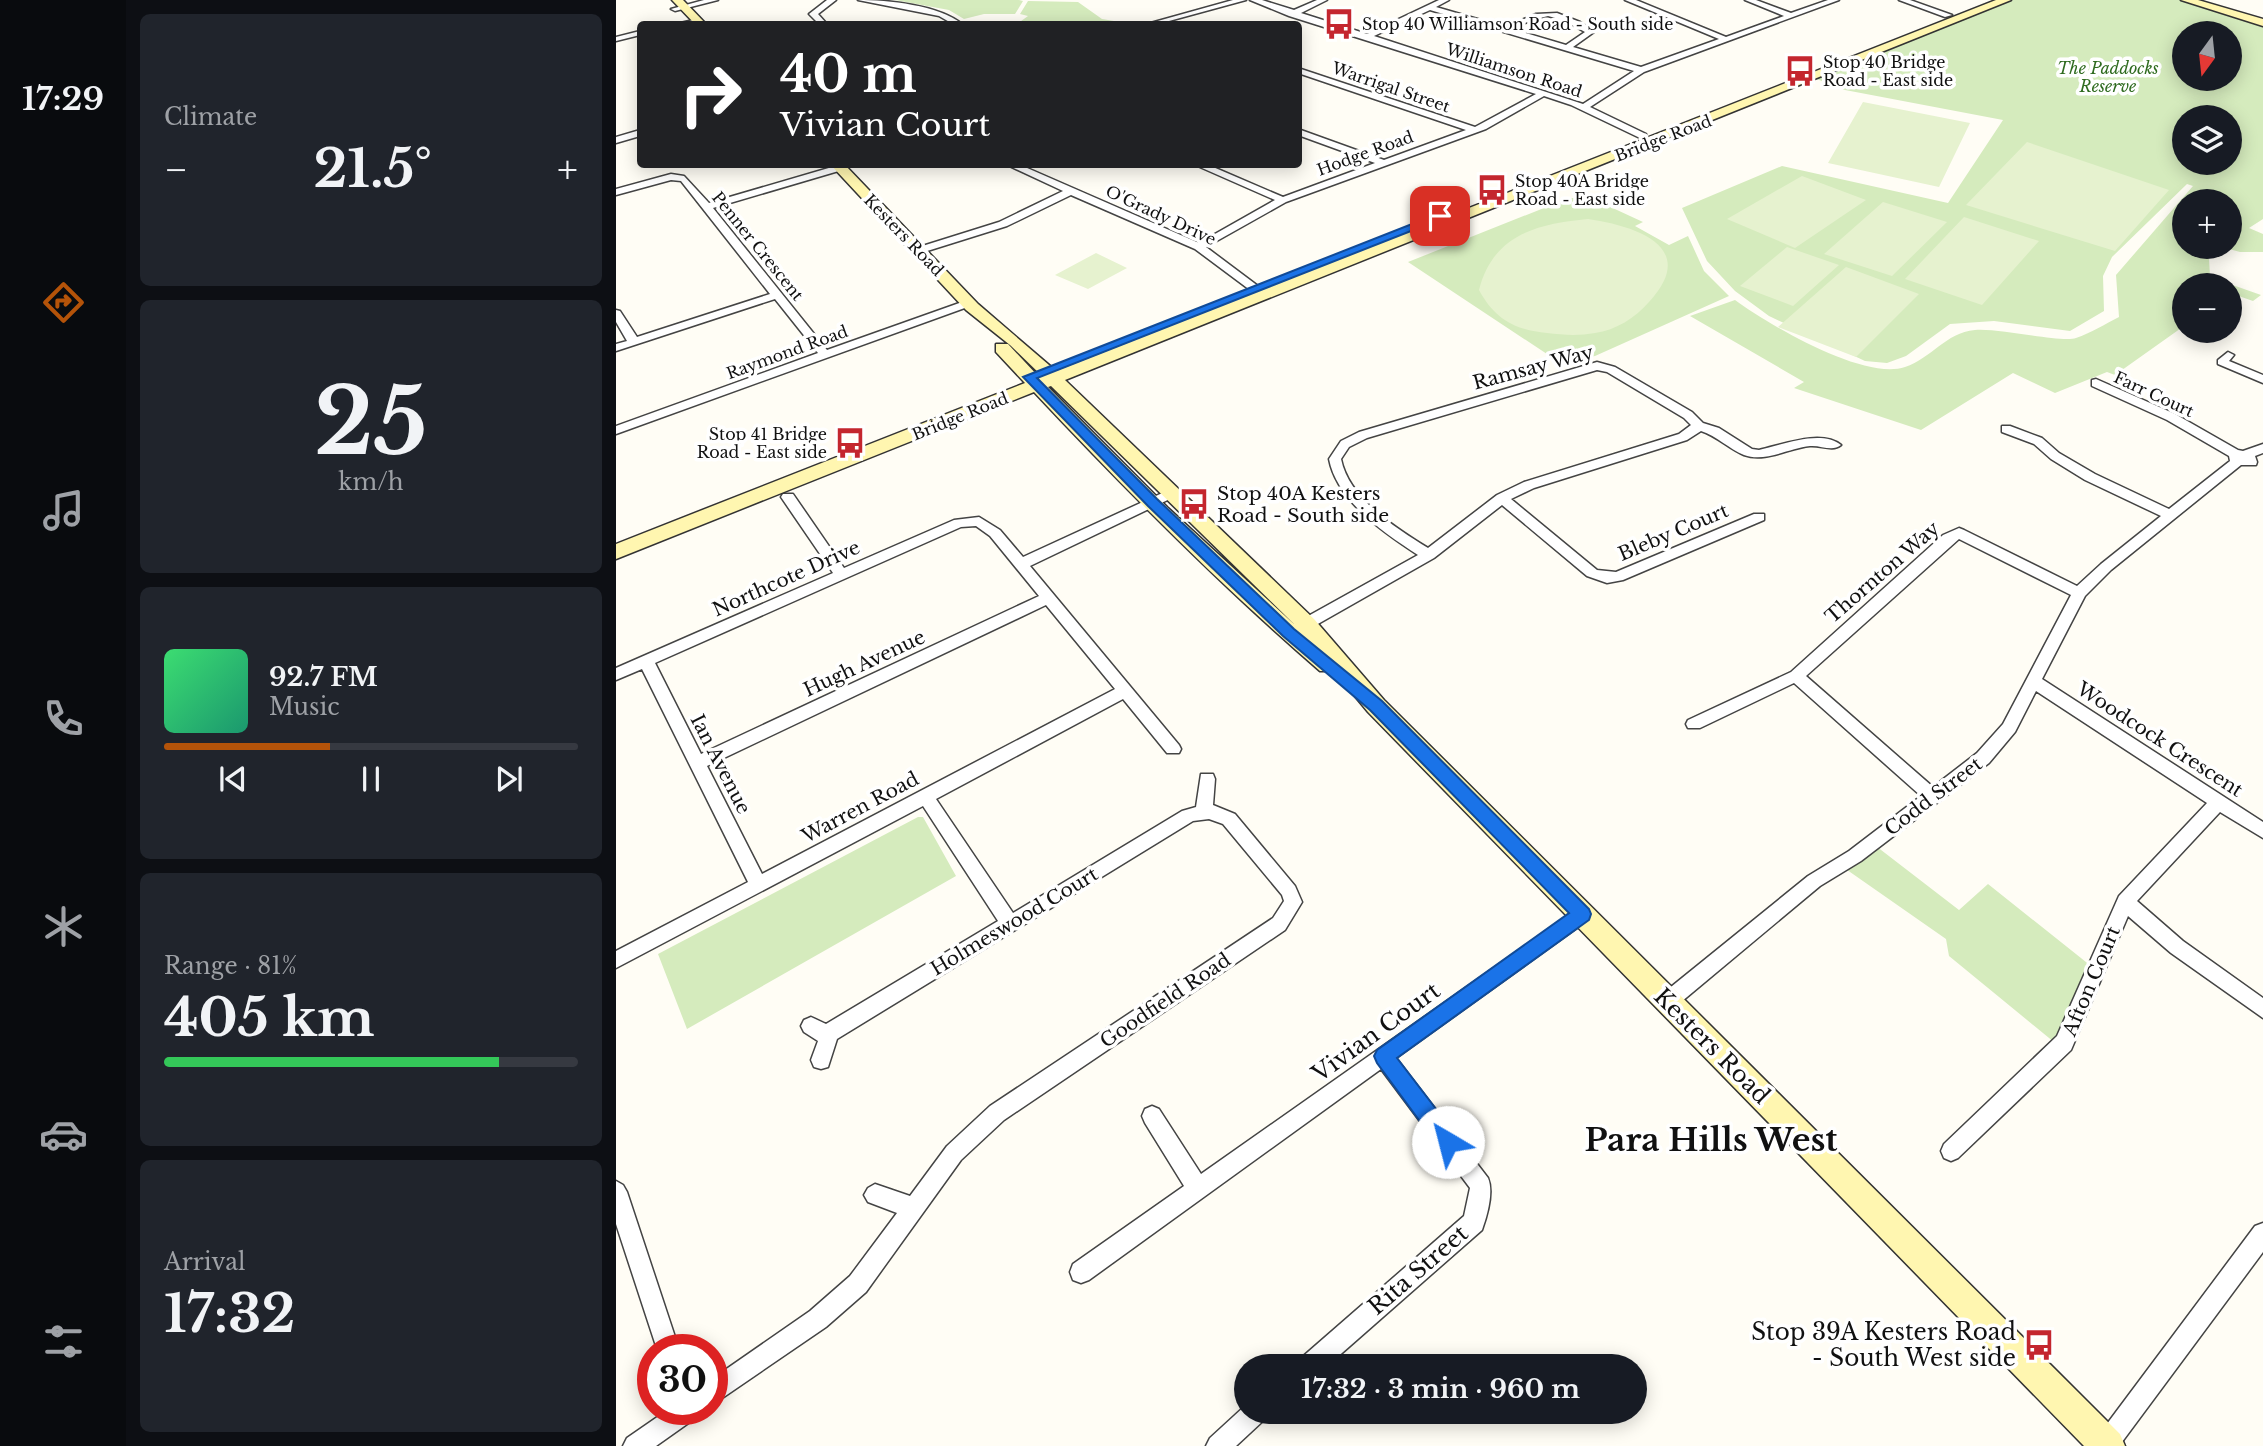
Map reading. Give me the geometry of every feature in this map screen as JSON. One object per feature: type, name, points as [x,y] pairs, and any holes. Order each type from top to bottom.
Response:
[{"type":"main road","name":"Bridge Road","points":[[1953,17],[1987,0]]},
{"type":"main road","name":"Bridge Road","points":[[616,539],[1042,378],[1953,17],[2006,0]]},
{"type":"main road","points":[[2186,0],[2263,23]]},
{"type":"main road","points":[[675,4],[690,21]]},
{"type":"main road","name":"Kesters Road","points":[[839,168],[920,250],[970,305],[979,322],[1171,492],[1298,628],[2107,1445]]},
{"type":"main road","name":"Bridge Road","points":[[616,552],[1010,396],[1042,378]]},
{"type":"main road","name":"Kesters Road","points":[[1042,378],[1053,401],[1152,502],[1298,628]]},
{"type":"main road","points":[[1010,396],[1053,401]]},
{"type":"street","points":[[675,4],[714,0]]},
{"type":"street","points":[[820,21],[813,14],[832,0]]},
{"type":"street","points":[[862,0],[941,14],[953,21]]},
{"type":"street","points":[[1172,21],[1242,0]]},
{"type":"street","name":"Williamson Road","points":[[1254,0],[1585,107],[1649,139]]},
{"type":"street","points":[[1292,14],[1323,0]]},
{"type":"street","points":[[1366,37],[1445,0]]},
{"type":"street","points":[[1629,0],[1725,39]]},
{"type":"street","points":[[1749,0],[1791,16]]},
{"type":"street","points":[[1585,107],[1642,70],[1835,0]]},
{"type":"street","points":[[1903,0],[1953,17]]},
{"type":"street","points":[[1429,7],[1642,70]]},
{"type":"street","points":[[1505,30],[1537,13],[1551,13],[1590,32],[1567,48]]},
{"type":"street","points":[[616,39],[637,34]]},
{"type":"street","name":"Warrigal Street","points":[[1302,71],[1475,130]]},
{"type":"street","name":"Hodge Road","points":[[1199,247],[1283,200],[1475,130],[1544,93]]},
{"type":"street","points":[[1302,133],[1382,163]]},
{"type":"street","points":[[616,140],[637,134]]},
{"type":"street","points":[[706,207],[831,168]]},
{"type":"street","name":"O'Grady Drive","points":[[1018,168],[1199,247],[1259,292]]},
{"type":"street","points":[[1207,168],[1283,200]]},
{"type":"street","name":"Penner Crescent","points":[[616,192],[678,177],[687,183],[825,355]]},
{"type":"street","points":[[920,250],[1003,224],[1071,191]]},
{"type":"street","points":[[616,348],[777,295]]},
{"type":"street","name":"Raymond Road","points":[[616,430],[970,305]]},
{"type":"street","points":[[616,313],[634,342]]},
{"type":"street","points":[[2228,355],[2222,362],[2263,379]]},
{"type":"street","name":"Ramsay Way","points":[[1429,555],[1376,515],[1340,480],[1335,459],[1345,444],[1363,435],[1597,366],[1611,369],[1688,415],[1699,426],[1715,431],[1748,452],[1759,454],[1811,442],[1835,445]]},
{"type":"street","name":"Farr Court","points":[[2096,383],[2171,417],[2240,457]]},
{"type":"street","points":[[1298,628],[1429,555],[1502,498],[1529,485],[1683,437],[1699,426]]},
{"type":"street","points":[[2006,429],[2038,441],[2055,456],[2090,477],[2170,515]]},
{"type":"street","name":"Codd Street","points":[[1668,1001],[1814,881],[1855,856],[1983,758],[2009,728],[2079,593],[2106,567],[2240,457],[2263,448]]},
{"type":"street","points":[[1021,564],[1171,492]]},
{"type":"street","points":[[788,497],[841,574]]},
{"type":"street","name":"Bleby Court","points":[[1502,498],[1592,573],[1606,578],[1618,577],[1759,517]]},
{"type":"street","name":"Northcote Drive","points":[[616,674],[976,514],[1021,564],[1123,692],[1173,749]]},
{"type":"street","name":"Thornton Way","points":[[1694,724],[1796,676],[1948,538],[1959,533],[2079,593]]},
{"type":"street","name":"Hugh Avenue","points":[[697,763],[1048,598]]},
{"type":"street","name":"Ian Avenue","points":[[646,661],[758,885]]},
{"type":"street","points":[[1796,676],[1932,796]]},
{"type":"street","name":"Woodcock Crescent","points":[[2035,682],[2263,831]]},
{"type":"street","name":"Warren Road","points":[[616,960],[1123,692]]},
{"type":"street","points":[[1204,812],[1207,779]]},
{"type":"street","points":[[925,796],[1010,924]]},
{"type":"street","name":"Afton Court","points":[[1951,1151],[2064,1043],[2125,902],[2219,802]]},
{"type":"street","name":"Holmeswood Court","points":[[821,1060],[828,1042],[818,1031],[1010,924],[1188,817],[1204,812]]},
{"type":"street","name":"Goodfield Road","points":[[728,1382],[818,1320],[858,1284],[954,1153],[997,1113],[1279,924],[1293,902],[1289,891],[1229,819],[1220,813],[1204,812]]},
{"type":"street","points":[[2125,902],[2177,947],[2263,1009]]},
{"type":"street","name":"Vivian Court","points":[[1081,1272],[1582,914]]},
{"type":"street","name":"Rita Street","points":[[1323,1354],[1474,1222],[1481,1185],[1384,1056]]},
{"type":"street","points":[[1152,1116],[1198,1189]]},
{"type":"street","points":[[616,1192],[663,1334]]},
{"type":"street","points":[[875,1195],[914,1208]]},
{"type":"street","points":[[2107,1445],[2263,1234]]},
{"type":"street","points":[[1218,1446],[1243,1424]]},
{"type":"street","points":[[635,1446],[665,1425]]},
{"type":"green space","points":[[895,0],[1023,1],[1015,14],[984,14],[964,19],[949,10]]},
{"type":"green space","name":"The Paddocks Reserve","points":[[2007,0],[2189,0],[2263,23],[2263,219],[2249,228],[2263,234],[2263,252],[2242,252],[2242,189],[2190,189],[2193,186],[2187,184],[2182,189],[2172,189],[2172,199],[2112,257],[2103,276],[2104,311],[2070,331],[1994,321],[1950,324],[1906,356],[1887,363],[1865,361],[1769,316],[1735,291],[1707,261],[1682,208],[1782,166],[1948,203],[2003,120],[1845,90],[1814,78]]},
{"type":"green space","points":[[1028,1],[1078,2],[1102,19],[1114,21],[1021,21],[1028,16],[1020,14]]},
{"type":"green space","points":[[1863,102],[1970,123],[1939,187],[1828,163]]},
{"type":"green space","points":[[2027,142],[2169,190],[2115,251],[1966,205]]},
{"type":"green space","points":[[1802,176],[1866,200],[1795,248],[1727,219]]},
{"type":"green space","points":[[1569,198],[1591,198],[1643,222],[1635,226],[1669,245],[1688,236],[1704,271],[1729,296],[1595,356],[1562,364],[1408,262]]},
{"type":"green space","points":[[1883,202],[1947,222],[1892,276],[1824,254]]},
{"type":"green space","points":[[2172,210],[2172,259],[2209,259],[2210,273],[2172,273],[2172,335],[2115,375],[2107,372],[2055,393],[2013,373],[1921,430],[1794,388],[1804,382],[1690,316],[1735,300],[1770,323],[1817,348],[1842,359],[1887,369],[1915,363],[1955,336],[1975,330],[2058,339],[2076,338],[2119,317],[2116,275]]},
{"type":"green space","points":[[1964,217],[2039,241],[1982,305],[1905,279]]},
{"type":"green space","points":[[1588,219],[1625,227],[1642,234],[1665,253],[1668,267],[1663,283],[1644,308],[1610,329],[1571,335],[1525,329],[1506,321],[1491,308],[1479,290],[1495,256],[1506,245],[1534,229]]},
{"type":"green space","points":[[1787,247],[1839,265],[1793,306],[1740,286]]},
{"type":"green space","points":[[1096,253],[1127,268],[1088,289],[1055,275]]},
{"type":"green space","points":[[1846,267],[1919,294],[1856,357],[1778,327]]},
{"type":"green space","points":[[2242,288],[2261,295],[2253,301],[2242,297]]},
{"type":"green space","points":[[918,817],[923,817],[956,876],[687,1029],[658,954]]},
{"type":"green space","points":[[1872,843],[1959,910],[1988,884],[2096,970],[2060,1047],[1949,956],[1946,939],[1840,865]]},
{"type":"place","name":"Stop 40 Williamson Road - South side","points":[[1339,24]]},
{"type":"place","name":"Stop 40 Bridge Road - East side","points":[[1800,71]]},
{"type":"place","name":"Stop 40A Bridge Road - East side","points":[[1492,190]]},
{"type":"place","name":"Stop 41 Bridge Road - East side","points":[[850,443]]},
{"type":"place","name":"Stop 40A Kesters Road - South side","points":[[1194,504]]},
{"type":"place","name":"Stop 39A Kesters Road - South West side","points":[[2039,1345]]},
{"type":"district","name":"Para Hills West","points":[[1711,1140]]},
{"type":"route","points":[[1440,216],[1029,377],[1152,502],[1289,633],[1376,706],[1582,914],[1384,1056],[1448,1142]]}]
